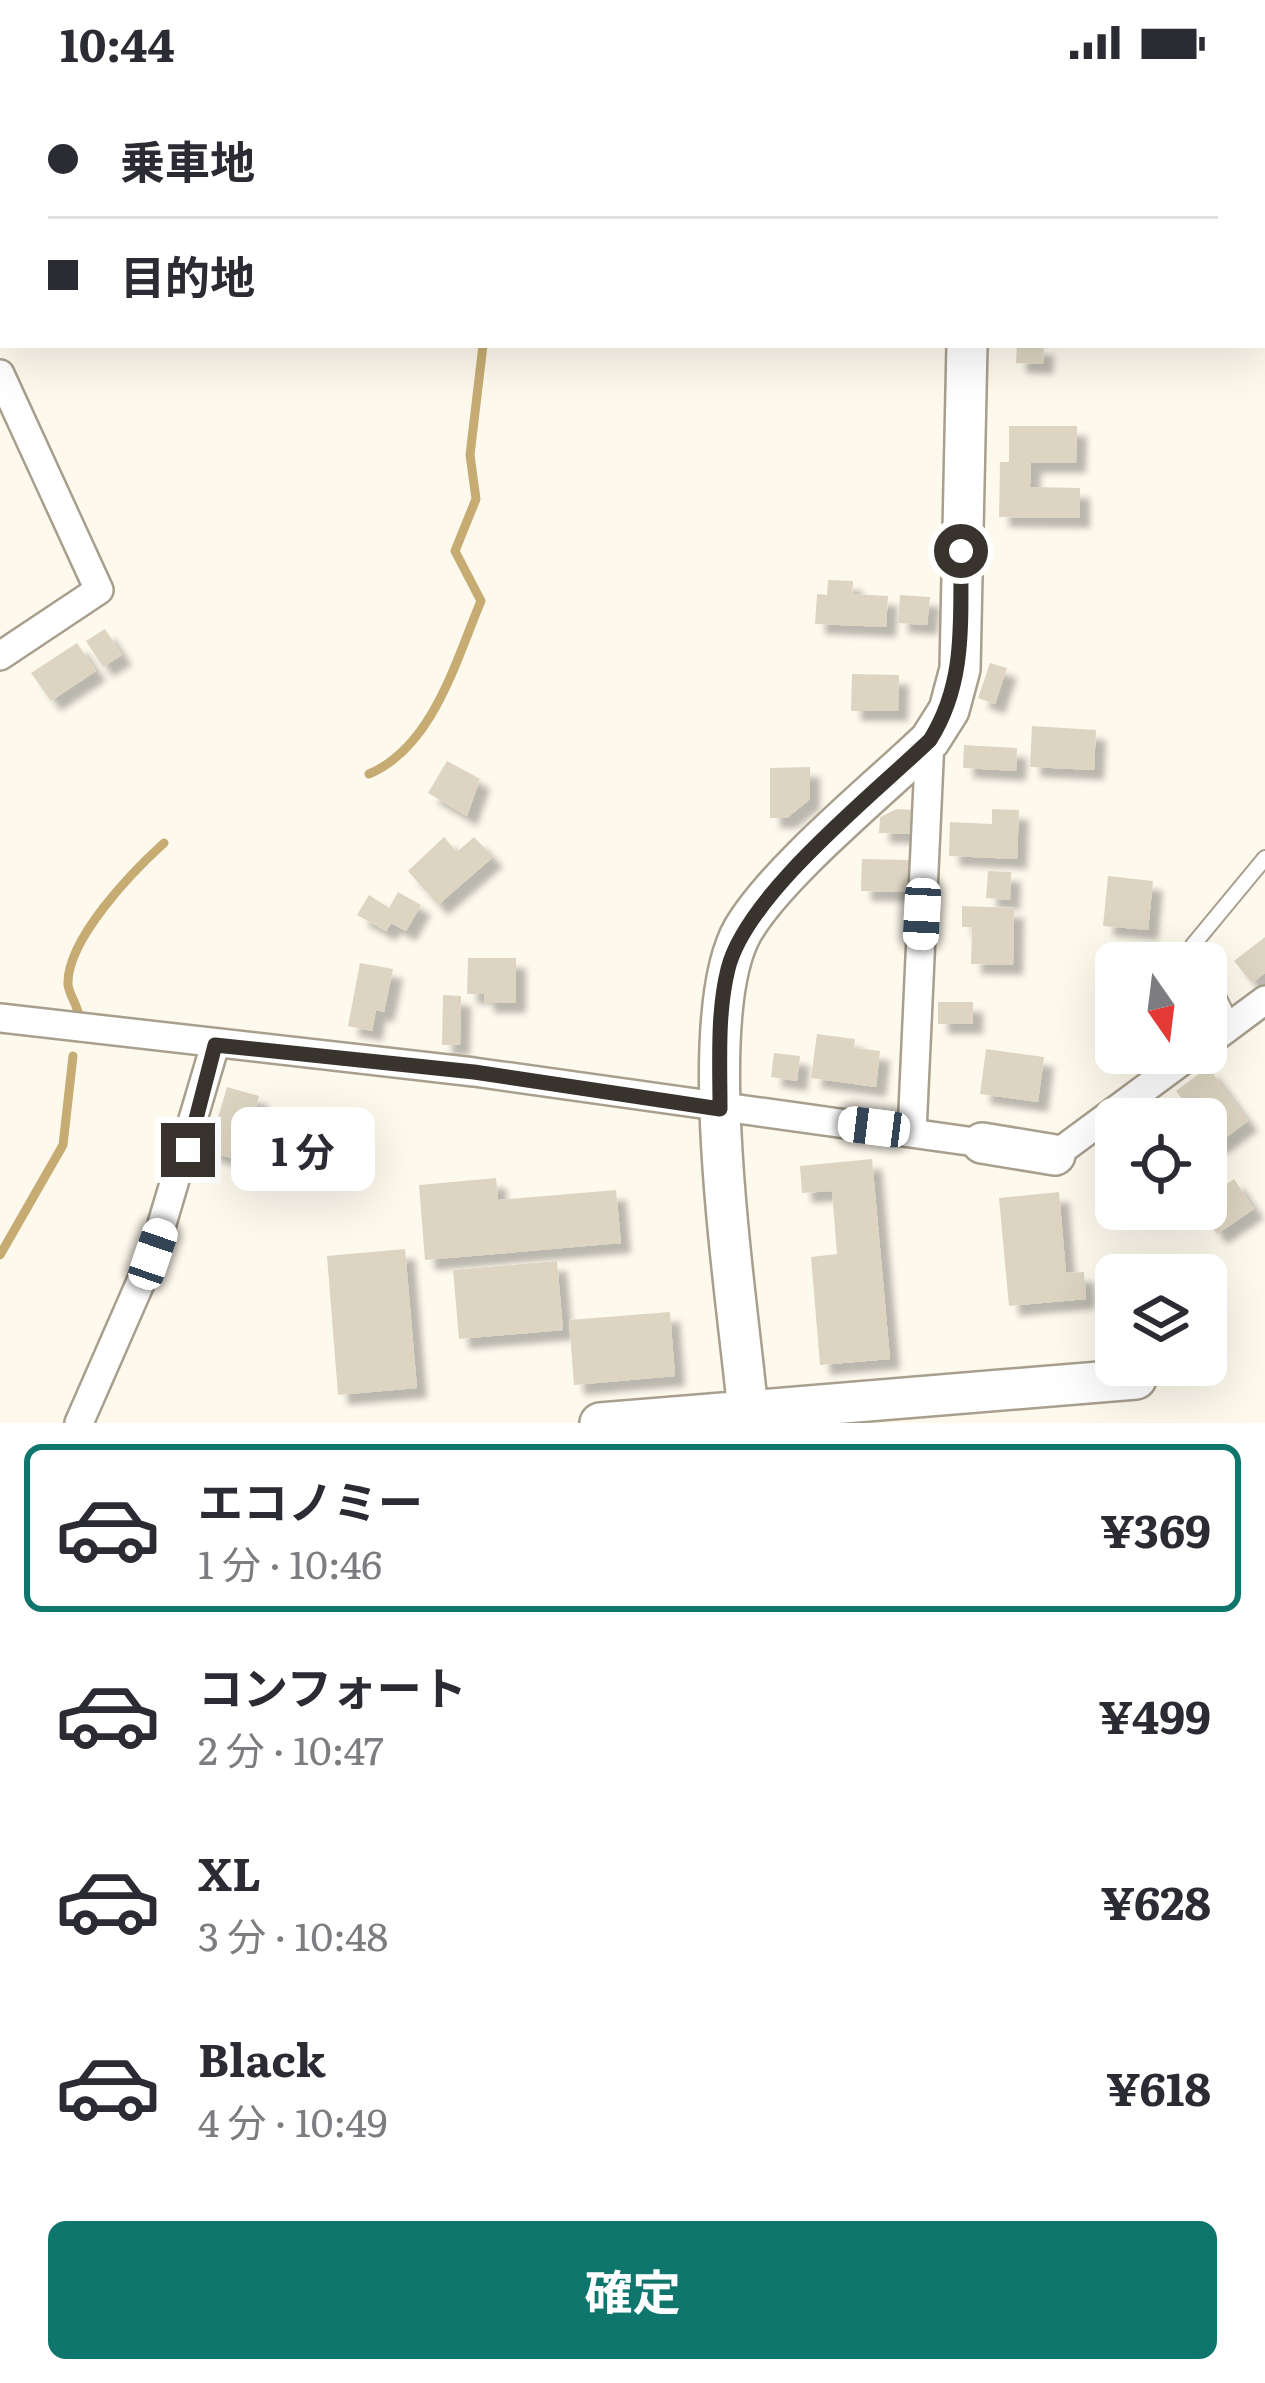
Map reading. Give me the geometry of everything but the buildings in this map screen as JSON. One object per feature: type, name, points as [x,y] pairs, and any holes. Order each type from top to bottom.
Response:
[{"type":"street","points":[[749,1416],[720,1109],[728,969],[742,932],[767,898],[930,740],[949,710],[959,669],[967,348]]},
{"type":"street","points":[[0,374],[99,590],[0,656]]},
{"type":"street","points":[[912,1132],[930,740]]},
{"type":"street","points":[[1227,1028],[1265,1000]]},
{"type":"street","points":[[0,1018],[474,1072],[1055,1155],[1165,1074]]},
{"type":"street","points":[[79,1423],[153,1254],[215,1045]]},
{"type":"street","points":[[600,1423],[749,1416],[1095,1383]]},
{"type":"lane","points":[[1195,942],[1265,858]]},
{"type":"lane","points":[[1227,1014],[1232,1024]]},
{"type":"waterway","points":[[369,774],[391,761],[426,723],[481,601],[455,551],[476,499],[470,455],[483,348]]},
{"type":"waterway","points":[[78,1012],[68,985],[78,948],[104,908],[164,843]]},
{"type":"waterway","points":[[0,1255],[63,1145],[73,1056]]},
{"type":"route","points":[[188,1150],[215,1045],[474,1072],[720,1109],[728,969],[742,932],[767,898],[930,740],[949,710],[959,669],[961,551]]}]
